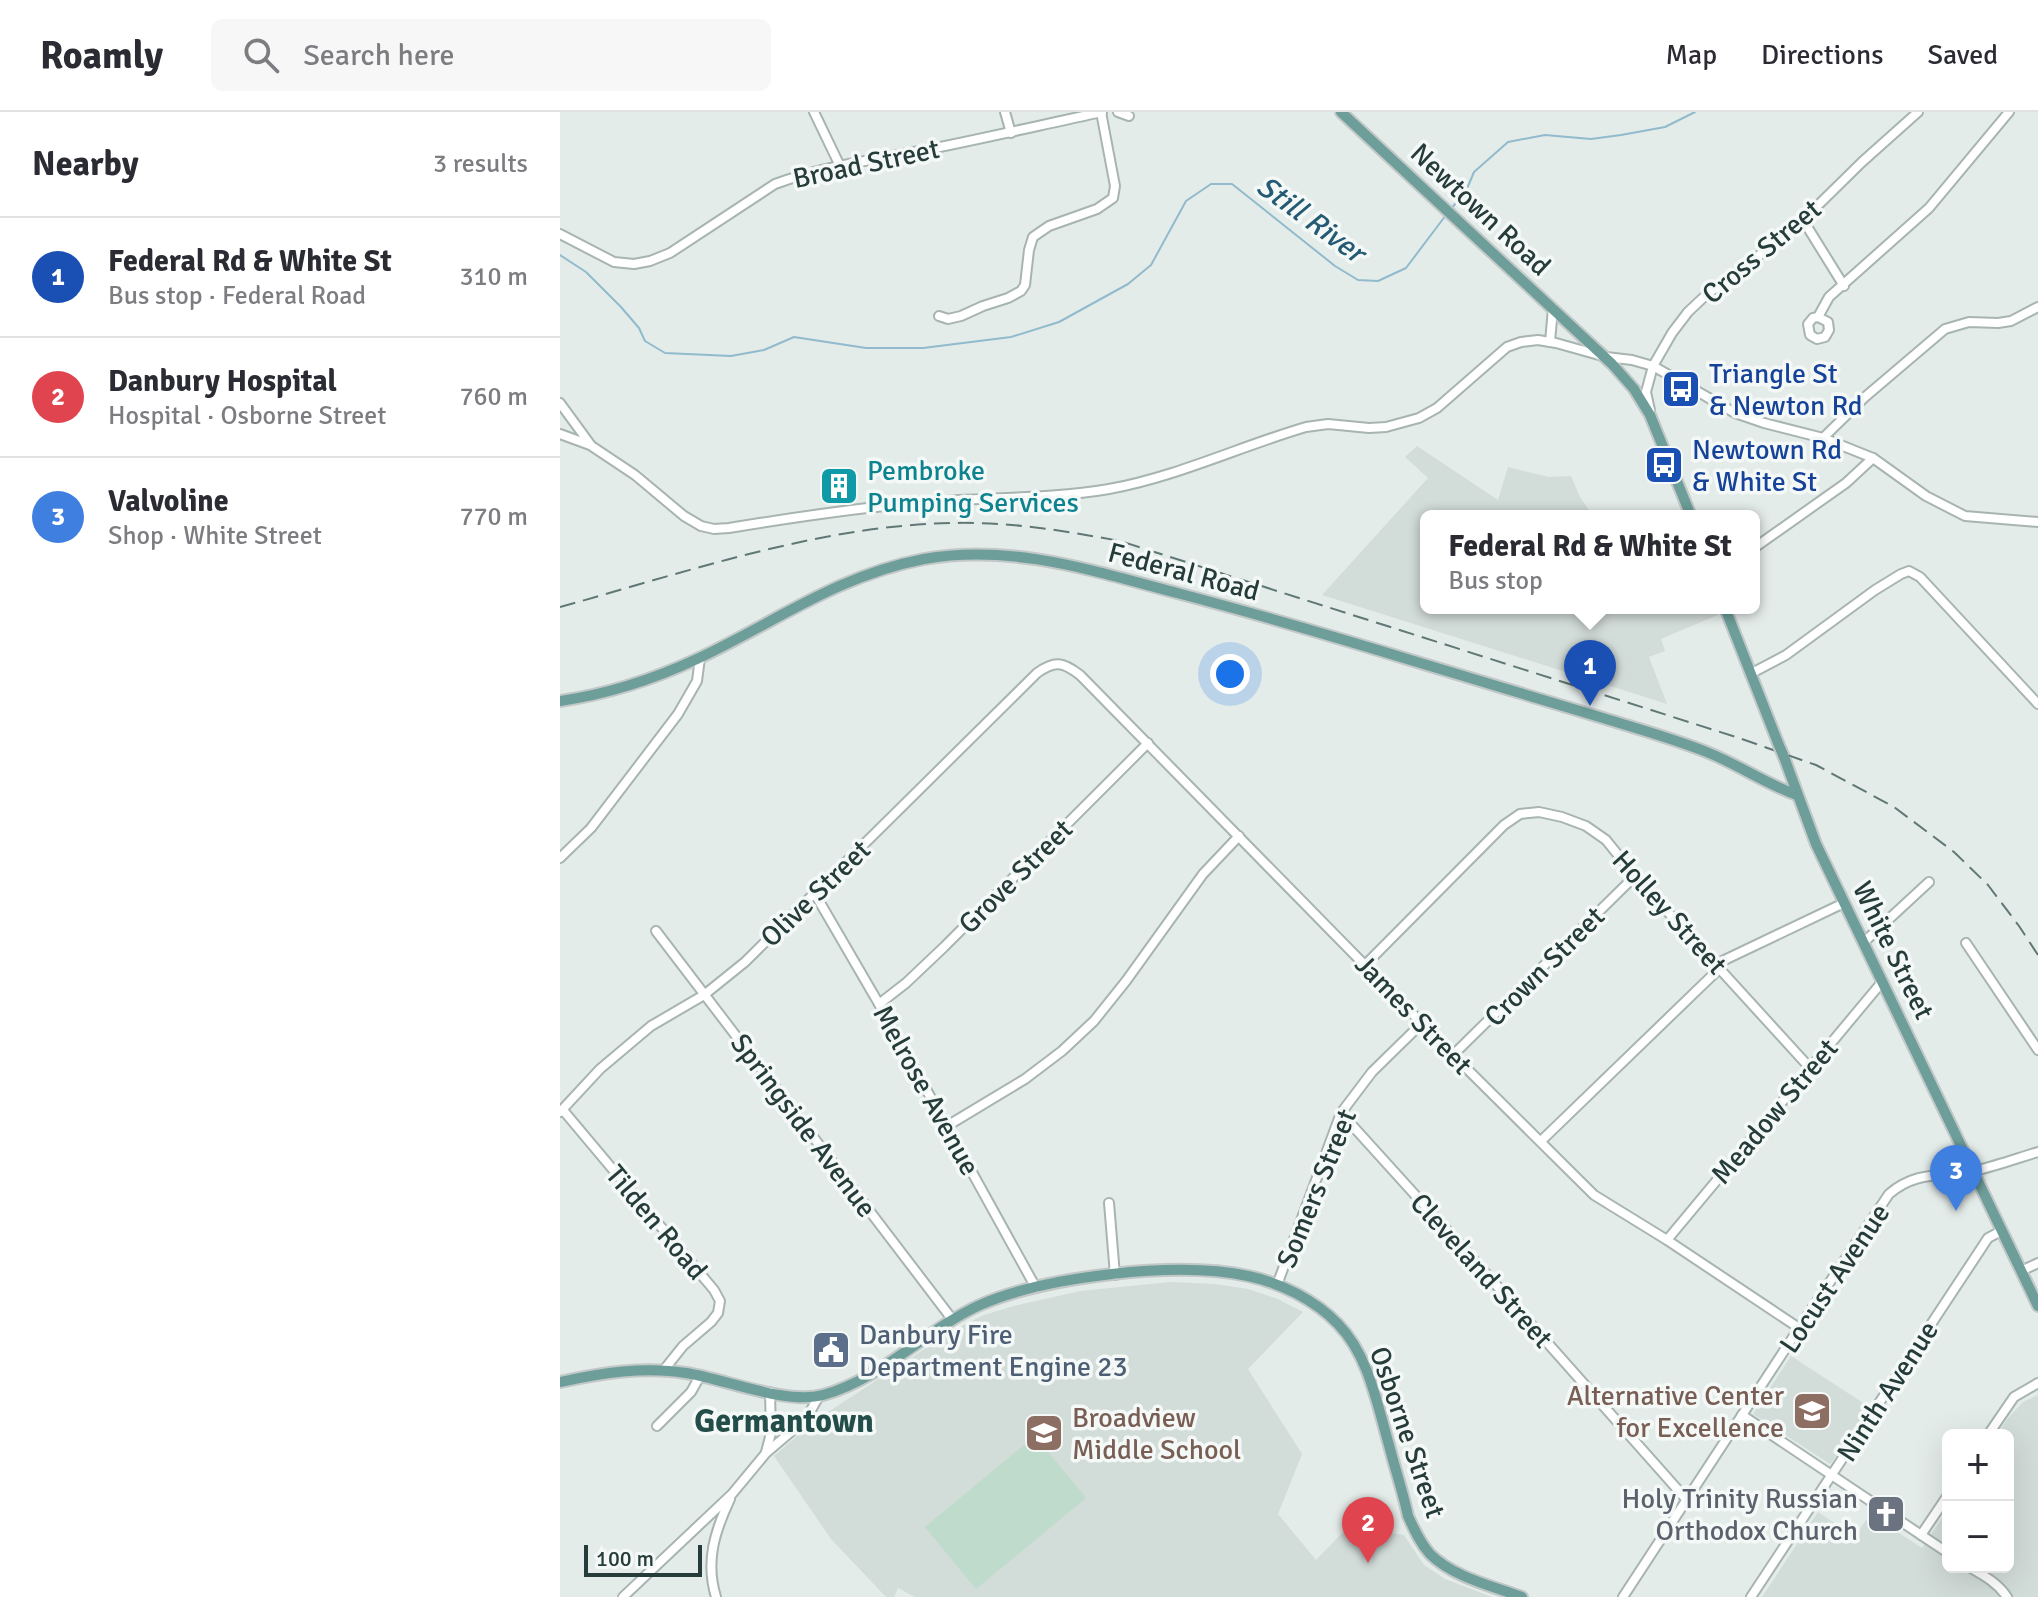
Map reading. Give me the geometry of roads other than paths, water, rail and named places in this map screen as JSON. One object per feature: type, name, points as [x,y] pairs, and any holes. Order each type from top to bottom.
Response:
[{"type":"main road","name":"Newtown Road","points":[[1341,112],[1606,357]]},
{"type":"main road","points":[[1606,357],[1634,389],[1650,415],[1689,510]]},
{"type":"main road","name":"Federal Road","points":[[560,701],[625,687],[663,674],[700,658],[818,595],[889,566],[970,554],[1010,555],[1052,561],[1381,650],[1709,753],[1797,795]]},
{"type":"main road","name":"White Street","points":[[1727,614],[1816,844],[2038,1306]]},
{"type":"main road","name":"Osborne Street","points":[[560,1382],[631,1371],[663,1371],[700,1376],[791,1397],[819,1396],[857,1383],[952,1319],[982,1304],[1036,1288],[1115,1275],[1186,1270],[1250,1276],[1277,1285],[1317,1306],[1339,1324],[1364,1361],[1408,1516],[1429,1553],[1443,1565],[1467,1577],[1522,1597]]},
{"type":"street","points":[[814,112],[840,166]]},
{"type":"street","points":[[1005,112],[1011,133]]},
{"type":"street","points":[[939,316],[948,319],[961,316],[1021,291],[1025,285],[1033,237],[1049,226],[1097,209],[1113,198],[1115,186],[1101,112]]},
{"type":"street","name":"Broad Street","points":[[560,234],[614,262],[634,264],[650,261],[670,253],[775,184],[840,166],[1101,112]]},
{"type":"street","points":[[1118,112],[1129,116]]},
{"type":"street","name":"Cross Street","points":[[1650,415],[1646,392],[1653,366],[1688,312],[1803,220],[1918,112]]},
{"type":"street","points":[[1818,317],[1829,297],[1929,208],[2009,112]]},
{"type":"street","points":[[1803,220],[1844,286]]},
{"type":"street","points":[[1823,438],[1865,397],[1945,329],[1969,322],[2011,321],[2038,307]]},
{"type":"street","name":"Newtown Road","points":[[1550,342],[1553,308]]},
{"type":"street","points":[[560,434],[590,445],[701,526],[729,528],[830,511],[1112,488],[1151,479],[1306,427],[1328,424],[1369,428],[1401,424],[1437,408],[1507,347],[1538,340],[1653,366],[1735,413],[1823,438],[1873,458],[1926,496],[1965,516],[2038,522]]},
{"type":"street","points":[[560,403],[590,445]]},
{"type":"street","points":[[1760,544],[1846,483],[1873,458]]},
{"type":"street","points":[[1750,674],[1786,655],[1875,590],[1909,571],[1920,577],[2038,704]]},
{"type":"street","points":[[560,858],[591,828],[678,714],[697,681],[700,658]]},
{"type":"street","name":"James Street","points":[[1059,663],[1080,675],[1594,1195],[1799,1328]]},
{"type":"street","name":"Olive Street","points":[[561,1111],[600,1069],[651,1026],[704,995],[745,962],[1037,673],[1059,663]]},
{"type":"street","name":"Grove Street","points":[[879,1004],[944,947],[1148,743]]},
{"type":"street","name":"Holley Street","points":[[1366,964],[1504,825],[1520,814],[1539,812],[1562,817],[1586,826],[1606,840],[1810,1068]]},
{"type":"street","points":[[947,1126],[1025,1079],[1094,1021],[1203,874],[1239,836]]},
{"type":"street","name":"Crown Street","points":[[1453,1055],[1635,876]]},
{"type":"street","points":[[1863,943],[1929,882]]},
{"type":"street","name":"Melrose Avenue","points":[[815,894],[1036,1288]]},
{"type":"street","points":[[1541,1141],[1718,966],[1844,903]]},
{"type":"street","name":"Springside Avenue","points":[[656,931],[952,1319]]},
{"type":"street","points":[[1966,943],[2038,1050]]},
{"type":"street","name":"Meadow Street","points":[[1667,1240],[1882,982]]},
{"type":"street","name":"Somers Street","points":[[1277,1285],[1341,1113],[1372,1072],[1422,1023]]},
{"type":"street","name":"Tilden Road","points":[[561,1111],[714,1290],[720,1301],[718,1313],[711,1322],[683,1346],[663,1371]]},
{"type":"street","name":"Cleveland Street","points":[[1341,1113],[1686,1499]]},
{"type":"street","name":"Locust Avenue","points":[[1623,1597],[1889,1194],[1920,1177],[1975,1171],[2038,1152]]},
{"type":"street","points":[[1109,1203],[1115,1275]]},
{"type":"street","name":"Ninth Avenue","points":[[1751,1597],[1988,1238],[2001,1231]]},
{"type":"street","points":[[2021,1271],[2038,1263]]},
{"type":"street","points":[[657,1426],[691,1392],[700,1376]]},
{"type":"street","points":[[1992,1429],[2014,1397],[2038,1383]]},
{"type":"street","points":[[766,1453],[771,1433],[770,1392]]},
{"type":"street","points":[[623,1597],[732,1494],[766,1453],[806,1419],[819,1396]]},
{"type":"street","points":[[1742,1415],[1942,1549]]},
{"type":"street","points":[[716,1597],[712,1581],[712,1549],[716,1530],[732,1494]]},
{"type":"street","points":[[1921,1535],[1944,1501]]},
{"type":"street","points":[[1979,1573],[2007,1597]]},
{"type":"waterway","name":"Still River","points":[[1450,210],[1466,191],[1474,172],[1508,142],[1545,135],[1591,139],[1621,135],[1665,127],[1695,112]]},
{"type":"waterway","name":"Still River","points":[[560,255],[586,272],[639,328],[645,341],[665,353],[731,356],[764,350],[794,337],[866,348],[923,348],[1011,337],[1059,322],[1128,284],[1151,265],[1186,201],[1211,184],[1232,184],[1335,266],[1358,280],[1378,281],[1406,268],[1446,215]]},
{"type":"railway","points":[[560,607],[765,550],[870,530],[922,524],[975,523],[1048,529],[1120,541],[1816,765],[1894,807],[1954,852],[1988,885],[2038,955]]},
{"type":"place","name":"Triangle St & Newton Rd","points":[[1681,389]]},
{"type":"place","name":"Newtown Rd & White St","points":[[1664,465]]},
{"type":"place","name":"Pembroke Pumping Services","points":[[839,486]]},
{"type":"place","name":"Federal Rd & White St","points":[[1590,706]]},
{"type":"place","name":"Valvoline","points":[[1956,1211]]},
{"type":"place","name":"Danbury Fire Department Engine 23","points":[[831,1350]]},
{"type":"place","name":"Alternative Center for Excellence","points":[[1812,1411]]},
{"type":"place","name":"Broadview Middle School","points":[[1044,1433]]},
{"type":"place","name":"Holy Trinity Russian Orthodox Church","points":[[1886,1514]]},
{"type":"place","name":"Danbury Hospital","points":[[1368,1563]]},
{"type":"district","name":"Germantown","points":[[784,1421]]}]
